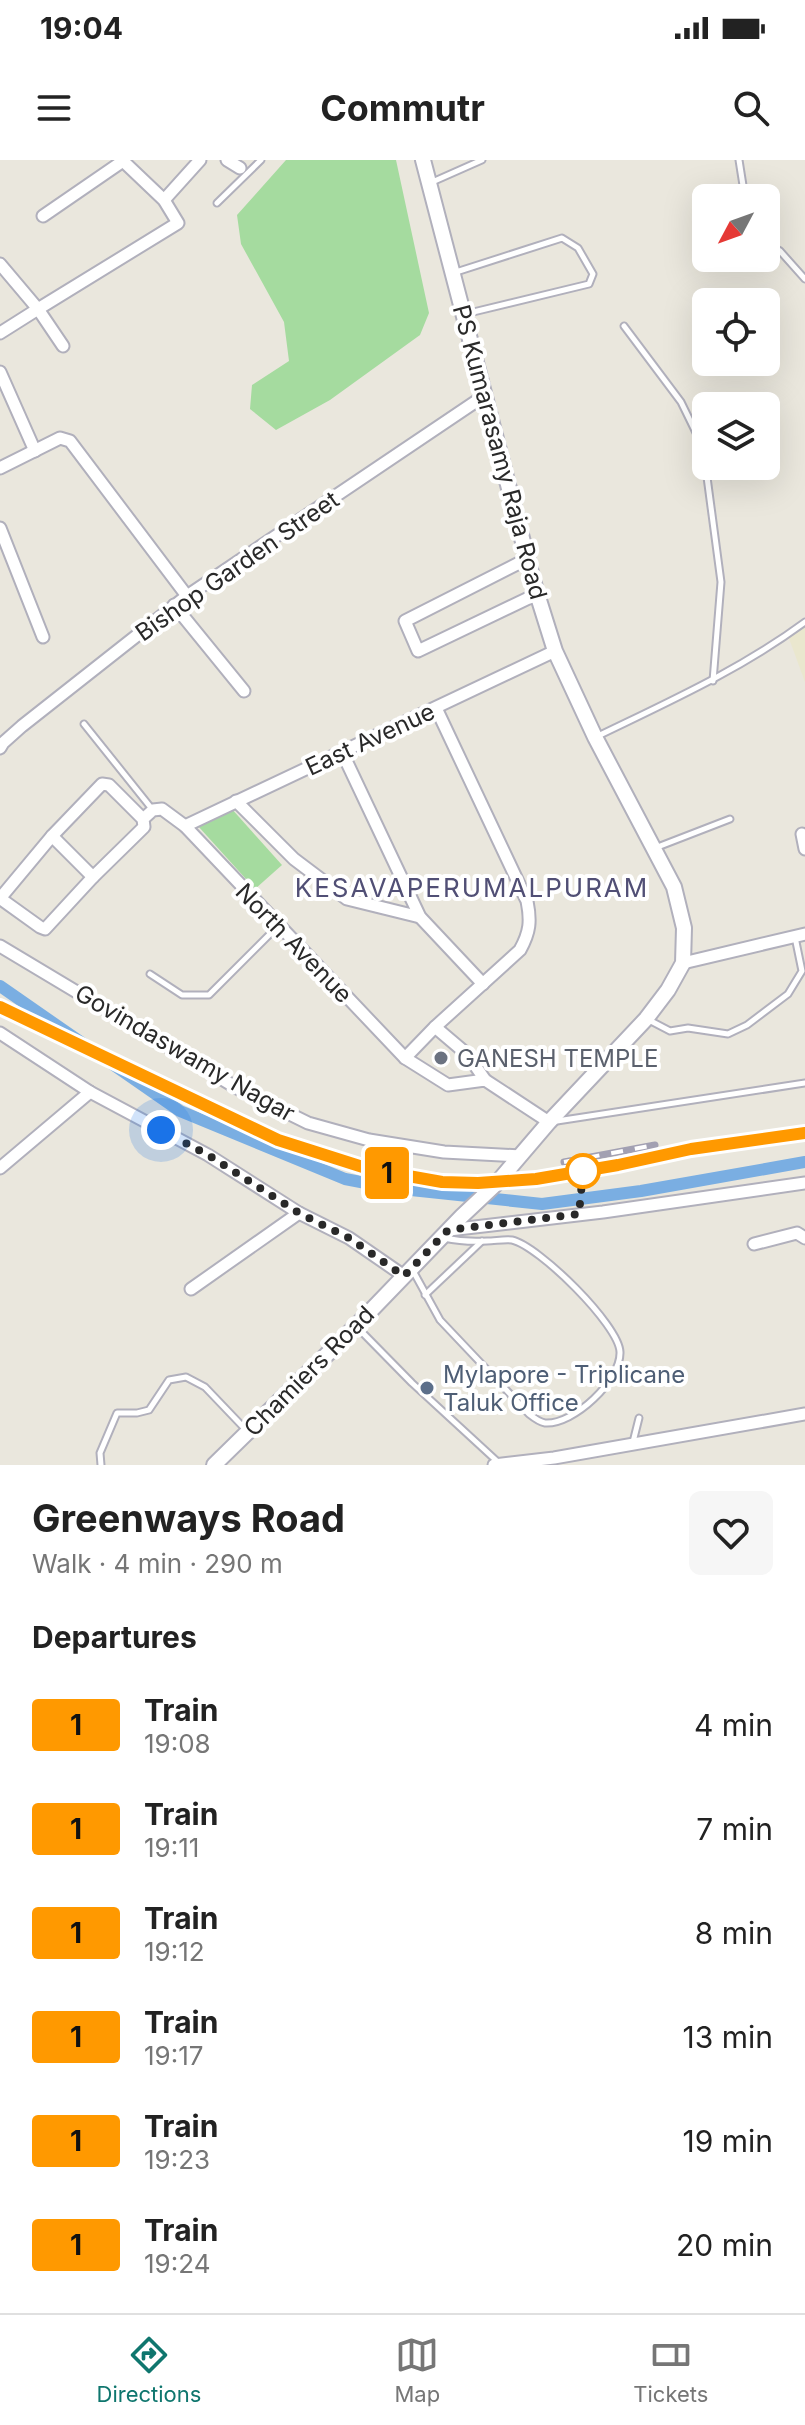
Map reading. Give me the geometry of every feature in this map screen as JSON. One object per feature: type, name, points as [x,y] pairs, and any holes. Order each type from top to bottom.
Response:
[{"type":"street","points":[[0,333],[178,223],[164,200],[122,160],[43,216]]},
{"type":"street","points":[[164,200],[200,160]]},
{"type":"street","points":[[227,160],[240,168]]},
{"type":"street","name":"PS Kumarasamy Raja Road","points":[[423,160],[527,559],[555,651],[595,737],[674,887],[684,928],[683,963]]},
{"type":"street","points":[[0,264],[26,293],[63,346]]},
{"type":"street","points":[[0,372],[35,451]]},
{"type":"street","name":"Bishop Garden Street","points":[[0,748],[22,726],[174,605],[484,396]]},
{"type":"street","points":[[0,468],[60,438],[70,441],[187,596]]},
{"type":"street","points":[[0,528],[43,637]]},
{"type":"street","points":[[527,559],[405,621],[418,651],[537,594]]},
{"type":"street","points":[[174,605],[244,691]]},
{"type":"street","name":"East Avenue","points":[[185,826],[555,651]]},
{"type":"street","points":[[405,1058],[520,950],[531,920],[527,901],[436,708]]},
{"type":"street","points":[[342,752],[420,917],[483,984]]},
{"type":"street","points":[[105,783],[143,819],[145,825],[45,929],[1,899],[52,836],[105,783]]},
{"type":"street","points":[[236,801],[294,859],[347,899],[420,917]]},
{"type":"street","points":[[143,819],[153,810],[162,809],[185,826]]},
{"type":"street","name":"North Avenue","points":[[185,826],[405,1058],[448,1085],[485,1080]]},
{"type":"street","points":[[802,834],[805,849]]},
{"type":"street","points":[[52,836],[93,877]]},
{"type":"street","points":[[683,963],[800,935]]},
{"type":"street","name":"Govindaswamy Nagar","points":[[0,946],[237,1088],[308,1123],[369,1140],[444,1152],[521,1156]]},
{"type":"street","name":"Chamiers Road","points":[[214,1465],[496,1184],[549,1122],[646,1019],[683,963]]},
{"type":"street","points":[[435,1027],[468,1055],[485,1080],[549,1122]]},
{"type":"street","points":[[0,1033],[90,1092],[208,1155],[299,1213],[408,1272]]},
{"type":"street","points":[[0,1168],[90,1092]]},
{"type":"street","points":[[445,1233],[805,1183]]},
{"type":"street","points":[[191,1289],[299,1213]]},
{"type":"street","points":[[754,1244],[797,1233],[805,1238]]},
{"type":"street","points":[[497,1464],[554,1461],[633,1443],[805,1414]]},
{"type":"lane","points":[[217,203],[261,160]]},
{"type":"lane","points":[[429,184],[482,160]]},
{"type":"lane","points":[[739,160],[743,184]]},
{"type":"lane","points":[[452,273],[562,238],[578,248],[593,274],[589,284],[463,314]]},
{"type":"lane","points":[[780,251],[805,279]]},
{"type":"lane","points":[[624,326],[681,402],[703,447],[721,582],[713,681]]},
{"type":"lane","points":[[595,737],[713,681],[767,651],[805,622]]},
{"type":"lane","points":[[84,724],[153,810]]},
{"type":"lane","points":[[654,849],[730,819]]},
{"type":"lane","points":[[150,974],[182,995],[209,995],[278,925]]},
{"type":"lane","points":[[646,1019],[670,1031],[688,1028],[728,1034],[747,1025],[788,994],[802,971],[800,935]]},
{"type":"lane","points":[[549,1122],[805,1083]]},
{"type":"lane","points":[[408,1272],[440,1320],[461,1344],[529,1414],[542,1423],[572,1415],[593,1400],[620,1363],[620,1347],[615,1333],[572,1283],[535,1251],[512,1240],[459,1241],[445,1233]]},
{"type":"lane","points":[[425,1295],[482,1241]]},
{"type":"lane","points":[[356,1326],[497,1464]]},
{"type":"lane","points":[[101,1465],[100,1453],[117,1413],[149,1410],[169,1380],[186,1377],[205,1387],[248,1432]]},
{"type":"lane","points":[[633,1443],[639,1418]]},
{"type":"shaded area","points":[[805,620],[805,682],[787,633]]},
{"type":"green space","points":[[286,160],[396,160],[429,313],[420,335],[330,400],[276,430],[250,409],[252,385],[289,361],[284,322],[241,244],[237,215]]},
{"type":"green space","points":[[231,808],[282,865],[255,889],[198,826]]},
{"type":"waterway","points":[[0,986],[180,1111],[345,1179],[392,1188],[542,1204],[641,1191],[805,1162]]},
{"type":"railway","points":[[0,1007],[278,1140],[369,1169],[442,1182],[536,1179],[691,1149],[805,1133]]},
{"type":"railway","points":[[564,1162],[655,1145]]},
{"type":"train","name":"1","points":[[0,1007],[278,1140],[369,1169],[442,1182],[536,1179],[691,1149],[805,1133]]},
{"type":"place","name":"GANESH TEMPLE","points":[[441,1058]]},
{"type":"place","name":"Mylapore - Triplicane Taluk Office","points":[[427,1388]]},
{"type":"district","name":"KESAVAPERUMALPURAM","points":[[472,887]]},
{"type":"route","points":[[161,1130],[208,1155],[299,1213],[349,1238],[404,1276],[448,1230],[579,1214],[583,1171]]}]
